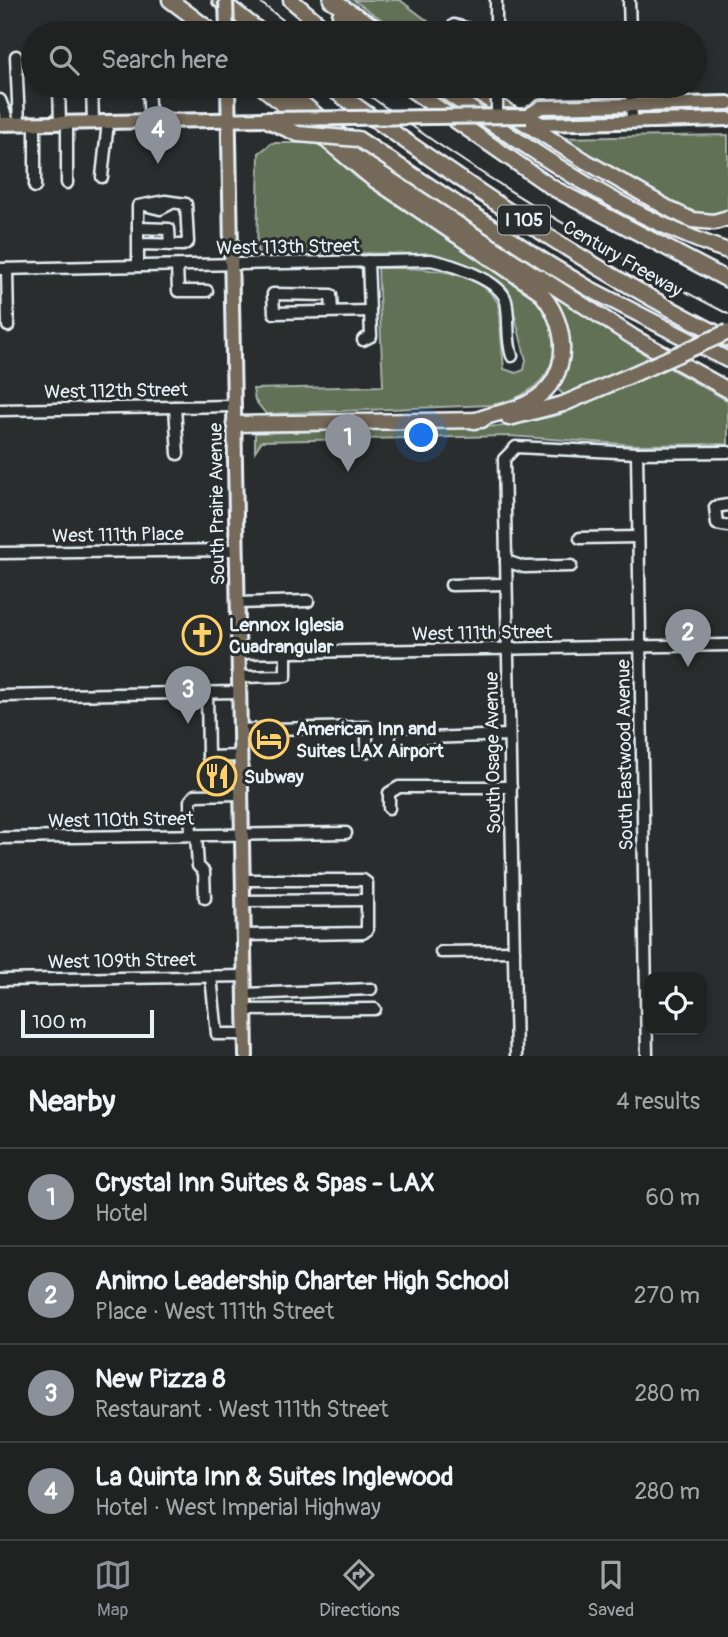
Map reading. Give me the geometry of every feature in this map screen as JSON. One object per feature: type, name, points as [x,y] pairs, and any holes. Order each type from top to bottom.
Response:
[{"type":"highway","points":[[167,0],[189,21]]},
{"type":"highway","points":[[167,0],[197,21]]},
{"type":"highway","points":[[220,0],[247,21]]},
{"type":"highway","points":[[291,0],[316,21]]},
{"type":"highway","points":[[321,0],[348,21]]},
{"type":"highway","points":[[331,0],[365,21]]},
{"type":"highway","points":[[275,98],[372,178],[538,290],[557,315],[563,348],[554,378],[532,401],[474,421]]},
{"type":"highway","points":[[296,98],[387,175],[466,230],[633,337],[728,390]]},
{"type":"highway","name":"Century Freeway","points":[[345,98],[590,264],[728,339]]},
{"type":"highway","name":"Century Freeway","points":[[423,98],[553,188],[728,281]]},
{"type":"highway","points":[[455,98],[623,205],[680,234],[728,251]]},
{"type":"highway","points":[[486,98],[587,162],[673,211],[692,220],[715,222],[728,218]]},
{"type":"highway","points":[[265,119],[298,134],[358,139],[545,262],[612,301],[728,360]]},
{"type":"highway","points":[[234,424],[474,421],[508,418],[552,407],[728,332]]},
{"type":"main road","points":[[226,0],[227,21]]},
{"type":"main road","name":"South Prairie Avenue","points":[[228,98],[246,1056]]},
{"type":"main road","points":[[527,116],[541,107],[728,103]]},
{"type":"main road","points":[[9,124],[497,116],[527,116],[542,124],[728,119]]},
{"type":"street","points":[[496,0],[496,21]]},
{"type":"street","points":[[629,0],[630,21]]},
{"type":"street","points":[[9,124],[16,56]]},
{"type":"street","points":[[61,98],[67,183]]},
{"type":"street","points":[[92,98],[93,122]]},
{"type":"street","points":[[149,98],[150,121]]},
{"type":"street","points":[[497,98],[497,116]]},
{"type":"street","points":[[632,98],[632,122]]},
{"type":"street","points":[[0,100],[9,124]]},
{"type":"street","points":[[102,177],[108,122]]},
{"type":"street","points":[[34,187],[36,123]]},
{"type":"street","points":[[138,244],[183,245],[188,242],[186,204],[172,203],[160,209],[138,206],[138,228],[138,244],[138,267]]},
{"type":"street","points":[[138,228],[169,229],[170,245]]},
{"type":"street","name":"West 113th Street","points":[[4,269],[430,260],[450,264],[498,287],[506,300],[507,339],[512,356]]},
{"type":"street","points":[[363,340],[371,336],[368,261]]},
{"type":"street","points":[[177,266],[178,291],[207,291]]},
{"type":"street","points":[[4,269],[8,326]]},
{"type":"street","points":[[331,312],[331,295],[273,294],[274,313],[331,312],[370,311]]},
{"type":"street","name":"West 112th Street","points":[[0,410],[233,406]]},
{"type":"street","points":[[175,407],[178,454]]},
{"type":"street","name":"South Osage Avenue","points":[[516,1056],[504,459],[508,451],[516,447],[636,453]]},
{"type":"street","points":[[636,453],[728,452]]},
{"type":"street","name":"South Eastwood Avenue","points":[[636,453],[647,1056]]},
{"type":"street","points":[[728,505],[715,508],[717,524],[728,526]]},
{"type":"street","points":[[580,538],[638,537]]},
{"type":"street","name":"West 111th Place","points":[[0,553],[236,550]]},
{"type":"street","points":[[506,561],[524,566],[572,566]]},
{"type":"street","points":[[452,586],[506,584]]},
{"type":"street","points":[[237,603],[308,601]]},
{"type":"street","name":"West 111th Street","points":[[237,653],[728,645]]},
{"type":"street","points":[[238,677],[286,676],[286,653]]},
{"type":"street","points":[[207,692],[208,757],[240,756]]},
{"type":"street","points":[[0,696],[238,692]]},
{"type":"street","points":[[239,730],[367,727],[367,752]]},
{"type":"street","points":[[402,739],[509,735]]},
{"type":"street","points":[[389,808],[389,793],[399,787],[510,787]]},
{"type":"street","points":[[205,898],[204,872],[198,866],[190,801],[195,795],[241,794]]},
{"type":"street","name":"West 110th Street","points":[[0,838],[346,833]]},
{"type":"street","points":[[243,880],[363,880],[368,883],[367,930],[363,933],[244,934]]},
{"type":"street","points":[[243,901],[367,900]]},
{"type":"street","points":[[441,952],[514,951]]},
{"type":"street","points":[[211,976],[217,1034],[246,1034]]},
{"type":"street","name":"West 109th Street","points":[[0,979],[245,976]]},
{"type":"street","points":[[245,994],[371,989]]},
{"type":"street","points":[[245,1010],[375,1009]]},
{"type":"green space","points":[[353,0],[400,0],[428,21],[384,21]]},
{"type":"green space","points":[[728,135],[728,212],[711,217],[693,213],[560,138]]},
{"type":"green space","points":[[272,143],[318,143],[357,178],[533,297],[546,315],[553,333],[554,350],[550,366],[542,380],[511,400],[490,405],[266,414],[255,400],[253,389],[383,386],[378,268],[426,269],[476,282],[489,291],[498,303],[504,369],[516,373],[524,370],[526,360],[508,289],[466,265],[428,254],[257,252],[259,153]]},
{"type":"green space","points":[[557,295],[650,358],[564,395],[554,386],[565,363],[569,342],[565,322],[554,299]]},
{"type":"green space","points":[[667,367],[728,401],[728,444],[637,445],[509,436],[262,441],[255,451],[255,433],[506,426],[559,415]]},
{"type":"tram line","points":[[257,0],[284,21]]},
{"type":"tram line","points":[[372,98],[537,208],[728,314]]},
{"type":"place","name":"La Quinta Inn & Suites Inglewood","points":[[158,164]]},
{"type":"place","name":"Crystal Inn Suites & Spas - LAX","points":[[348,472]]},
{"type":"place","name":"Lennox Iglesia Cuadrangular","points":[[202,635]]},
{"type":"place","name":"Animo Leadership Charter High School","points":[[688,667]]},
{"type":"place","name":"New Pizza 8","points":[[188,724]]},
{"type":"place","name":"American Inn and Suites LAX Airport","points":[[269,739]]},
{"type":"place","name":"Subway","points":[[217,776]]}]
